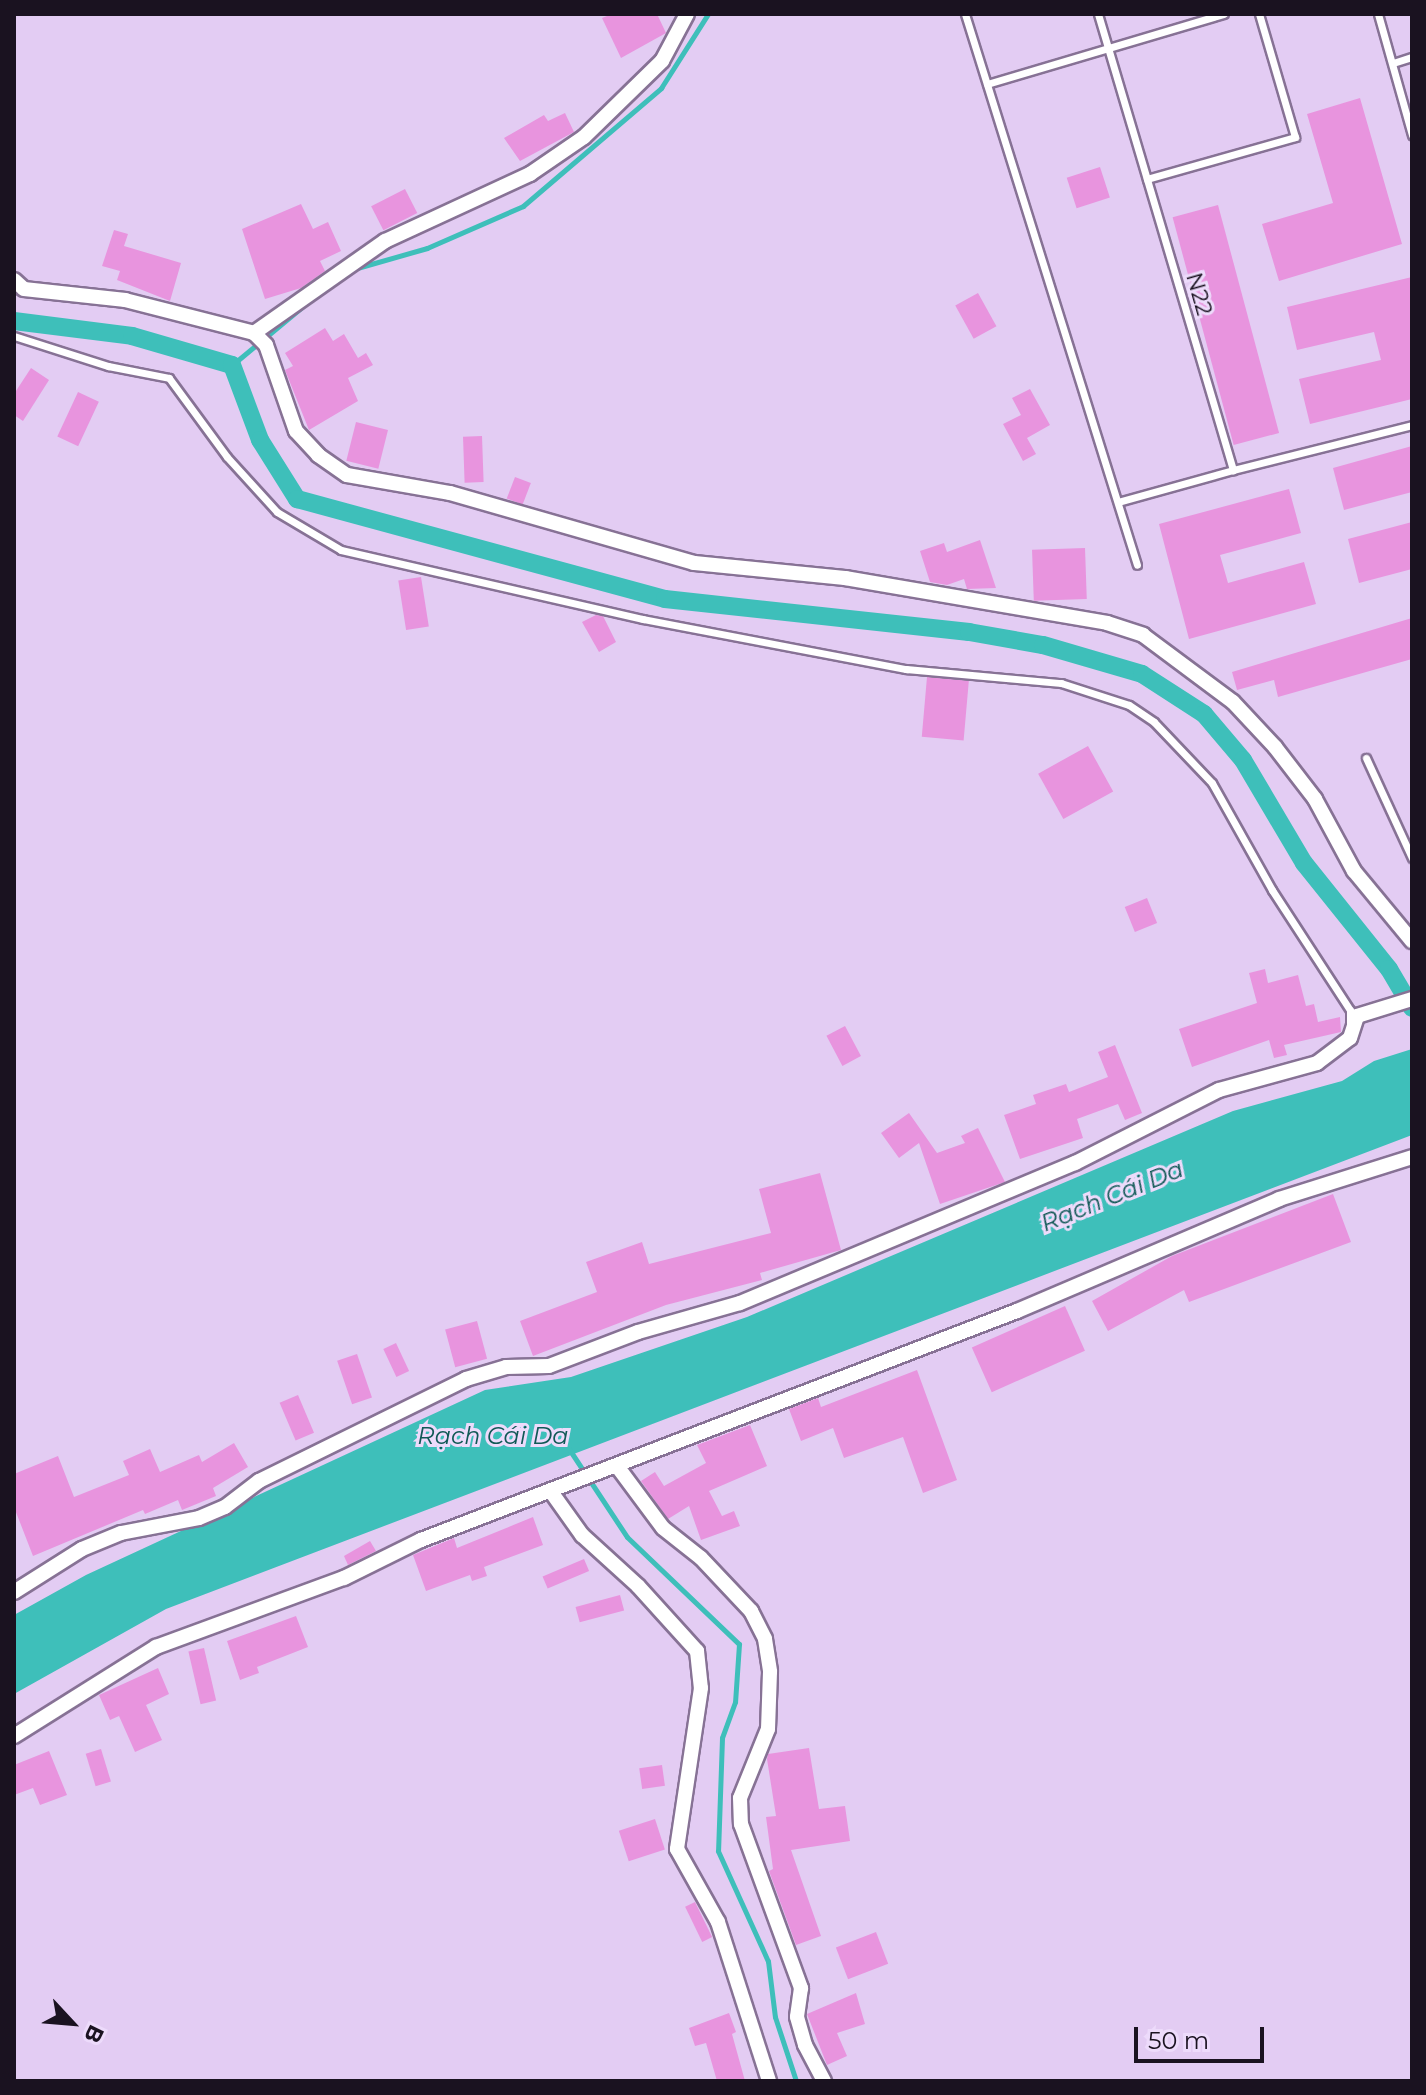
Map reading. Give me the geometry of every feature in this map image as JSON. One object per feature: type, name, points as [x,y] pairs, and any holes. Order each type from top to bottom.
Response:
[{"type":"street","points":[[254,333],[385,241],[530,174],[584,137],[662,61],[687,14]]},
{"type":"street","points":[[14,280],[24,289],[125,300],[254,333],[266,345],[296,431],[318,455],[347,475],[450,493],[694,563],[845,578],[1107,623],[1143,635],[1233,702],[1275,747],[1315,799],[1354,871],[1412,941]]},
{"type":"street","points":[[14,1592],[82,1549],[121,1533],[199,1518],[225,1507],[259,1481],[466,1379],[506,1367],[549,1366],[638,1332],[740,1303],[1075,1163],[1219,1090],[1317,1063],[1350,1038],[1357,1016],[1412,999]]},
{"type":"street","points":[[14,1736],[156,1647],[330,1584],[421,1540],[552,1493],[1017,1311],[1279,1199],[1412,1157]]},
{"type":"street","points":[[617,1466],[663,1528],[701,1558],[751,1611],[765,1639],[770,1672],[768,1729],[740,1798],[741,1824],[801,1988],[797,2017],[805,2045],[824,2081]]},
{"type":"street","points":[[552,1493],[582,1535],[638,1586],[697,1651],[701,1688],[677,1849],[718,1922],[769,2081]]},
{"type":"lane","points":[[965,14],[1137,565]]},
{"type":"lane","name":"N22","points":[[1098,14],[1233,470]]},
{"type":"lane","points":[[987,84],[1224,14]]},
{"type":"lane","points":[[1147,179],[1295,137],[1259,14]]},
{"type":"lane","points":[[1378,14],[1412,135]]},
{"type":"lane","points":[[1393,63],[1412,57]]},
{"type":"lane","points":[[14,336],[108,366],[169,378],[227,457],[277,512],[341,550],[643,619],[906,669],[1061,683],[1129,705],[1154,722],[1212,783],[1272,890],[1350,1010],[1350,1038]]},
{"type":"lane","points":[[1118,502],[1412,425]]},
{"type":"lane","points":[[1366,758],[1412,858]]},
{"type":"water","name":"Rạch Cái Da","points":[[1412,1049],[1412,1135],[166,1609],[14,1694],[14,1615],[86,1575],[485,1390],[571,1377],[747,1317],[1233,1111],[1342,1081],[1374,1061]]},
{"type":"building","points":[[612,14],[657,14],[666,33],[621,58],[602,18]]},
{"type":"building","points":[[1360,98],[1402,244],[1279,281],[1262,224],[1333,203],[1307,114]]},
{"type":"building","points":[[565,113],[574,132],[520,161],[504,138],[544,115],[548,121]]},
{"type":"building","points":[[1100,167],[1110,197],[1077,208],[1067,178]]},
{"type":"building","points":[[405,189],[417,213],[383,230],[371,206]]},
{"type":"building","points":[[301,204],[313,229],[328,222],[341,251],[320,261],[325,271],[301,288],[265,299],[242,229]]},
{"type":"building","points":[[1218,205],[1279,433],[1234,445],[1173,217]]},
{"type":"building","points":[[114,230],[128,234],[124,246],[181,263],[170,301],[117,280],[120,271],[102,266]]},
{"type":"building","points":[[1412,277],[1412,399],[1310,424],[1299,379],[1381,360],[1374,332],[1297,350],[1287,307]]},
{"type":"building","points":[[978,293],[996,326],[974,339],[955,306]]},
{"type":"building","points":[[325,328],[333,341],[344,334],[358,358],[366,353],[373,365],[348,378],[358,401],[309,430],[285,370],[293,366],[285,353]]},
{"type":"building","points":[[31,368],[49,380],[23,421],[14,415],[14,394]]},
{"type":"building","points":[[1030,389],[1050,425],[1027,438],[1036,454],[1023,461],[1003,424],[1021,415],[1012,398]]},
{"type":"building","points":[[78,392],[99,402],[78,446],[57,436]]},
{"type":"building","points":[[356,422],[388,430],[378,469],[346,461]]},
{"type":"building","points":[[482,436],[484,482],[465,483],[463,437]]},
{"type":"building","points":[[1412,446],[1412,492],[1344,510],[1333,468]]},
{"type":"building","points":[[515,477],[531,483],[523,505],[507,498]]},
{"type":"building","points":[[1289,489],[1301,533],[1220,555],[1228,583],[1304,562],[1316,604],[1189,639],[1159,524]]},
{"type":"building","points":[[1412,522],[1412,569],[1359,583],[1348,539]]},
{"type":"building","points":[[980,540],[996,588],[967,589],[964,579],[947,585],[930,582],[920,551],[944,543],[947,552]]},
{"type":"building","points":[[1085,548],[1087,599],[1034,601],[1032,550]]},
{"type":"building","points":[[421,577],[429,626],[406,630],[398,581]]},
{"type":"building","points":[[596,615],[603,616],[616,642],[599,652],[582,622]]},
{"type":"building","points":[[1412,618],[1412,659],[1278,697],[1274,680],[1237,690],[1232,672]]},
{"type":"building","points":[[927,677],[969,681],[964,740],[922,737]]},
{"type":"building","points":[[1088,746],[1113,791],[1063,819],[1038,774]]},
{"type":"building","points":[[1147,898],[1157,923],[1135,932],[1125,907]]},
{"type":"building","points":[[1265,969],[1268,983],[1298,975],[1306,1006],[1314,1004],[1318,1022],[1340,1017],[1341,1032],[1284,1045],[1287,1055],[1274,1058],[1269,1040],[1192,1067],[1179,1029],[1257,1003],[1249,973]]},
{"type":"building","points":[[845,1026],[861,1056],[842,1066],[826,1036]]},
{"type":"building","points":[[1115,1045],[1142,1113],[1125,1120],[1118,1104],[1077,1119],[1083,1138],[1020,1159],[1004,1115],[1036,1104],[1033,1095],[1066,1084],[1069,1092],[1108,1077],[1098,1052]]},
{"type":"building","points":[[909,1113],[937,1153],[965,1143],[961,1136],[978,1128],[1005,1182],[940,1204],[919,1143],[899,1158],[881,1133]]},
{"type":"building","points":[[820,1173],[841,1250],[760,1273],[762,1280],[666,1305],[533,1356],[520,1321],[597,1292],[586,1262],[642,1242],[649,1264],[771,1233],[759,1189]]},
{"type":"building","points":[[1333,1194],[1351,1242],[1189,1302],[1184,1290],[1108,1331],[1092,1301],[1172,1256]]},
{"type":"building","points":[[1065,1306],[1085,1351],[992,1392],[972,1347]]},
{"type":"building","points":[[477,1321],[487,1359],[455,1367],[445,1330]]},
{"type":"building","points":[[396,1343],[409,1371],[396,1377],[383,1349]]},
{"type":"building","points":[[357,1354],[372,1397],[352,1404],[337,1361]]},
{"type":"building","points":[[917,1370],[957,1480],[923,1493],[903,1437],[844,1458],[833,1428],[801,1441],[789,1409],[818,1398],[821,1407]]},
{"type":"building","points":[[298,1395],[314,1433],[296,1441],[280,1403]]},
{"type":"building","points":[[750,1425],[767,1466],[709,1491],[722,1516],[734,1511],[740,1526],[701,1540],[689,1506],[668,1519],[641,1481],[655,1472],[664,1486],[706,1463],[697,1445]]},
{"type":"building","points":[[234,1443],[248,1467],[213,1488],[216,1496],[182,1510],[178,1500],[145,1514],[143,1510],[33,1556],[14,1507],[14,1474],[58,1456],[74,1497],[129,1475],[123,1461],[150,1449],[160,1472],[199,1455],[202,1462]]},
{"type":"building","points":[[533,1517],[543,1545],[484,1567],[487,1576],[472,1581],[470,1575],[426,1591],[413,1555],[454,1538],[457,1548]]},
{"type":"building","points":[[370,1541],[376,1551],[348,1565],[344,1556]]},
{"type":"building","points":[[584,1559],[589,1571],[548,1589],[543,1577]]},
{"type":"building","points":[[620,1595],[624,1610],[580,1622],[576,1607]]},
{"type":"building","points":[[296,1616],[308,1647],[257,1667],[259,1673],[240,1680],[227,1641]]},
{"type":"building","points":[[204,1648],[216,1701],[201,1704],[188,1652]]},
{"type":"building","points":[[158,1668],[169,1694],[146,1705],[162,1740],[135,1752],[119,1716],[110,1720],[99,1695]]},
{"type":"building","points":[[809,1748],[819,1809],[845,1806],[850,1841],[791,1850],[821,1936],[796,1945],[769,1871],[773,1869],[766,1817],[776,1816],[767,1759],[768,1754]]},
{"type":"building","points":[[101,1749],[111,1782],[96,1786],[86,1754]]},
{"type":"building","points":[[49,1751],[67,1795],[40,1805],[33,1788],[14,1795],[14,1765]]},
{"type":"building","points":[[662,1765],[665,1786],[642,1789],[639,1768]]},
{"type":"building","points":[[655,1819],[665,1849],[629,1861],[619,1831]]},
{"type":"building","points":[[695,1902],[712,1937],[702,1942],[685,1907]]},
{"type":"building","points":[[876,1932],[888,1964],[848,1979],[836,1947]]},
{"type":"building","points":[[856,1993],[865,2024],[837,2033],[847,2056],[827,2065],[807,2014]]},
{"type":"building","points":[[729,2013],[736,2032],[732,2034],[745,2081],[717,2081],[706,2043],[695,2046],[689,2028]]},
{"type":"waterway","points":[[357,268],[427,248],[523,206],[661,88],[708,14]]},
{"type":"waterway","points":[[232,365],[303,306]]},
{"type":"waterway","points":[[14,321],[132,336],[232,365],[260,440],[297,499],[665,599],[969,632],[1043,645],[1142,674],[1204,714],[1243,760],[1304,863],[1389,969],[1412,1008]]},
{"type":"waterway","points":[[569,1449],[627,1537],[739,1644],[735,1702],[722,1738],[718,1851],[768,1961],[775,2017],[796,2081]]}]
